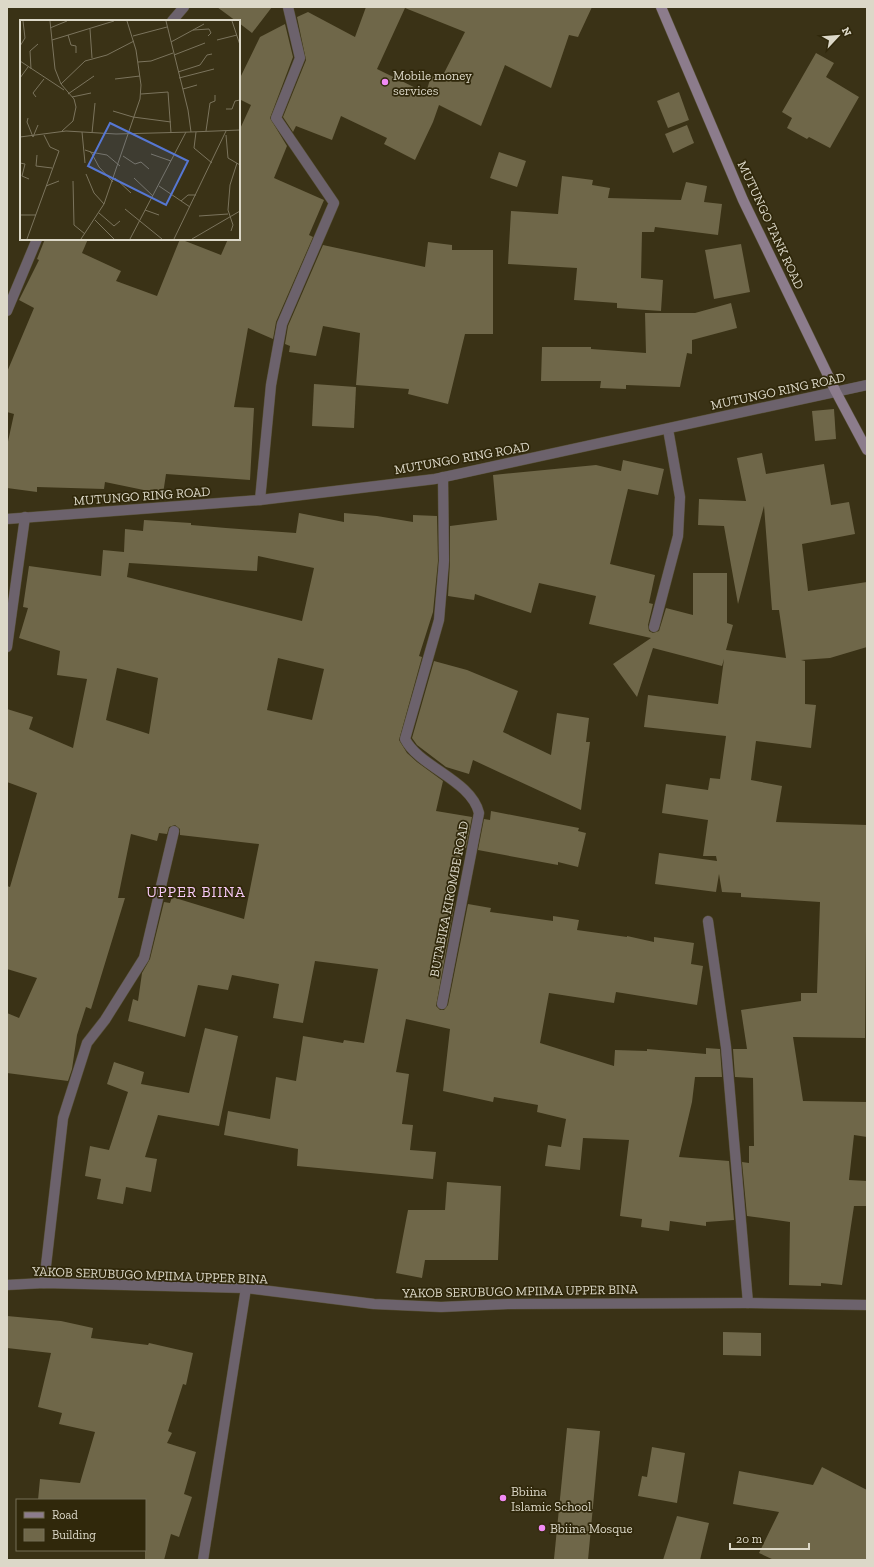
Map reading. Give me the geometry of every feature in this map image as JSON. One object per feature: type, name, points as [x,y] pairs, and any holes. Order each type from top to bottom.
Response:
[{"type":"street","points":[[173,20],[184,7]]},
{"type":"street","points":[[260,500],[271,385],[282,324],[334,203],[276,118],[300,58],[288,7]]},
{"type":"street","name":"MUTUNGO TANK ROAD","points":[[660,7],[743,200],[836,392],[867,450]]},
{"type":"street","points":[[7,311],[37,240]]},
{"type":"street","name":"MUTUNGO RING ROAD","points":[[7,519],[260,500],[443,477],[867,386]]},
{"type":"street","points":[[654,627],[678,536],[680,497],[668,429]]},
{"type":"street","name":"BUTABIKA KIROMBE ROAD","points":[[442,1004],[479,813],[476,802],[440,770],[410,749],[405,739],[439,620],[444,560],[443,477]]},
{"type":"street","points":[[7,647],[25,517]]},
{"type":"street","points":[[44,1283],[63,1118],[86,1043],[105,1020],[144,958],[174,831]]},
{"type":"street","points":[[708,921],[726,1047],[748,1302]]},
{"type":"street","name":"YAKOB SERUBUGO MPIIMA UPPER BINA","points":[[7,1284],[44,1283],[246,1288],[374,1304],[441,1307],[508,1304],[748,1302],[867,1306]]},
{"type":"street","points":[[203,1560],[246,1288]]},
{"type":"building","points":[[217,7],[272,7],[252,33],[240,24],[240,20],[235,20]]},
{"type":"building","points":[[366,7],[592,7],[578,37],[569,35],[551,88],[505,65],[481,126],[439,105],[433,122],[415,160],[384,144],[387,138],[341,116],[332,140],[296,126],[293,132],[283,117],[306,60],[297,17],[308,12],[355,37]],"holes":[[[405,8],[465,32],[441,79],[431,76],[426,93],[377,69]]]},
{"type":"building","points":[[285,24],[293,57],[270,118],[287,146],[274,178],[324,200],[309,235],[313,237],[276,322],[273,339],[248,328],[234,407],[254,408],[250,480],[166,474],[163,494],[105,482],[104,489],[37,487],[37,492],[7,488],[7,446],[14,414],[7,412],[7,372],[34,308],[19,300],[39,260],[37,259],[45,240],[88,240],[82,253],[121,271],[116,281],[157,296],[180,240],[221,255],[228,240],[240,240],[240,129],[251,105],[240,100],[240,78],[260,37]]},
{"type":"building","points":[[816,53],[834,63],[826,77],[859,97],[830,148],[809,137],[807,139],[787,128],[792,118],[782,112]]},
{"type":"building","points":[[679,92],[689,120],[668,128],[657,101]]},
{"type":"building","points":[[687,125],[694,143],[673,153],[665,134]]},
{"type":"building","points":[[499,152],[526,161],[517,187],[490,178]]},
{"type":"building","points":[[562,176],[593,180],[592,185],[610,188],[608,198],[681,200],[686,182],[707,186],[704,202],[722,204],[718,235],[655,227],[654,232],[642,232],[641,278],[663,280],[661,311],[617,308],[617,303],[574,300],[577,268],[508,264],[511,211],[558,214]]},
{"type":"building","points":[[428,242],[452,245],[452,250],[493,250],[493,334],[465,334],[448,404],[408,394],[409,389],[356,385],[360,333],[323,326],[316,356],[289,352],[290,346],[285,344],[288,326],[323,245],[425,267]]},
{"type":"building","points":[[741,244],[750,292],[714,299],[705,250]]},
{"type":"building","points":[[731,303],[737,328],[692,340],[692,354],[687,353],[680,387],[626,385],[626,389],[600,388],[601,381],[541,381],[542,347],[591,347],[591,349],[646,353],[645,313],[695,313]]},
{"type":"building","points":[[314,384],[356,387],[354,428],[312,426]]},
{"type":"building","points":[[834,409],[836,439],[815,441],[812,411]]},
{"type":"building","points":[[762,453],[766,474],[824,464],[831,505],[849,502],[855,534],[802,544],[808,591],[867,582],[867,647],[830,658],[801,660],[805,661],[805,704],[816,705],[811,748],[756,741],[751,780],[782,786],[776,822],[867,825],[865,1038],[793,1037],[803,1101],[867,1102],[867,1137],[854,1135],[849,1180],[867,1181],[867,1206],[854,1206],[842,1285],[821,1283],[821,1286],[789,1285],[790,1222],[747,1216],[742,1162],[749,1163],[749,1146],[754,1146],[753,1078],[735,1077],[733,1049],[747,1049],[741,1010],[801,1001],[801,993],[817,993],[820,902],[741,897],[741,893],[722,892],[719,874],[716,892],[655,884],[659,853],[717,861],[716,856],[703,856],[708,820],[662,813],[666,784],[708,790],[710,778],[720,779],[726,736],[644,727],[648,695],[718,704],[724,659],[722,666],[653,648],[637,697],[613,664],[651,638],[589,624],[596,596],[539,583],[531,613],[475,594],[474,600],[448,596],[450,526],[497,520],[493,475],[596,465],[621,471],[623,460],[664,469],[658,495],[628,489],[610,564],[655,575],[649,603],[653,604],[648,625],[649,631],[653,633],[659,631],[666,608],[693,615],[693,573],[727,573],[727,623],[733,625],[726,650],[786,658],[779,610],[772,610],[764,506],[738,604],[724,526],[698,525],[699,499],[746,501],[737,458]]},
{"type":"building","points":[[299,513],[344,522],[344,513],[377,516],[413,522],[413,515],[437,516],[438,561],[433,612],[419,656],[422,657],[399,740],[407,753],[443,781],[436,811],[472,817],[466,848],[462,847],[455,902],[436,1006],[440,1010],[444,1010],[448,1005],[468,904],[491,908],[490,912],[553,921],[553,916],[579,920],[577,930],[627,936],[654,942],[654,937],[694,943],[691,964],[703,966],[697,1005],[616,992],[614,1003],[549,993],[540,1043],[614,1066],[615,1050],[647,1051],[647,1049],[706,1054],[706,1048],[720,1049],[722,1077],[695,1077],[692,1102],[679,1157],[729,1161],[734,1220],[706,1222],[706,1226],[670,1221],[669,1231],[641,1227],[642,1219],[620,1216],[629,1140],[583,1138],[580,1170],[545,1166],[548,1145],[561,1147],[566,1119],[537,1112],[538,1105],[494,1097],[493,1102],[443,1091],[450,1029],[406,1019],[396,1072],[409,1074],[402,1124],[413,1125],[410,1150],[436,1152],[433,1179],[297,1166],[298,1149],[224,1135],[228,1111],[270,1119],[276,1077],[296,1081],[303,1036],[343,1043],[344,1040],[364,1043],[378,969],[315,961],[303,1023],[273,1018],[279,984],[232,975],[228,990],[198,985],[185,1037],[128,1021],[133,999],[138,1001],[142,973],[150,959],[164,902],[170,903],[172,897],[244,919],[259,844],[180,835],[180,829],[175,825],[169,827],[167,834],[159,833],[157,841],[131,834],[118,898],[125,898],[91,1009],[86,1007],[77,1035],[72,1069],[68,1081],[7,1073],[7,1013],[19,1018],[37,978],[7,969],[7,886],[10,887],[37,793],[7,782],[7,709],[33,717],[29,729],[73,748],[87,679],[57,675],[60,651],[19,638],[28,608],[23,607],[29,566],[101,576],[103,550],[124,552],[125,529],[143,531],[144,520],[296,533]],"holes":[[[258,556],[314,568],[302,621],[127,577],[129,563],[257,571]],[[278,658],[324,669],[312,720],[267,710]],[[117,668],[158,678],[149,734],[106,720]]]},
{"type":"building","points":[[434,661],[467,670],[518,691],[503,732],[551,755],[557,713],[589,718],[586,742],[590,742],[581,810],[473,760],[469,774],[446,767],[417,745],[412,738]]},
{"type":"building","points":[[491,811],[579,828],[578,831],[586,833],[578,867],[558,862],[558,865],[478,850],[484,819],[490,820]]},
{"type":"building","points":[[205,1028],[238,1036],[219,1126],[158,1115],[145,1157],[157,1159],[151,1192],[126,1187],[123,1204],[97,1199],[101,1179],[85,1176],[90,1146],[109,1150],[128,1092],[107,1084],[114,1062],[144,1072],[141,1084],[189,1093]]},
{"type":"building","points":[[447,1182],[501,1186],[498,1260],[425,1260],[422,1278],[396,1273],[408,1210],[445,1210]]},
{"type":"building","points":[[7,1316],[61,1321],[93,1328],[91,1338],[148,1345],[149,1343],[193,1353],[186,1385],[183,1384],[168,1431],[172,1433],[167,1443],[196,1452],[184,1494],[192,1497],[179,1537],[171,1534],[164,1560],[145,1560],[146,1499],[38,1499],[40,1479],[80,1483],[95,1432],[59,1424],[62,1413],[38,1407],[51,1353],[7,1348]]},
{"type":"building","points":[[723,1332],[761,1333],[761,1356],[723,1355]]},
{"type":"building","points":[[567,1428],[600,1431],[588,1560],[554,1559]]},
{"type":"building","points":[[652,1447],[685,1453],[677,1503],[638,1496],[642,1476],[647,1477]]},
{"type":"building","points":[[822,1467],[867,1490],[867,1560],[774,1560],[759,1553],[779,1512],[733,1504],[739,1471],[813,1485]]},
{"type":"building","points":[[677,1516],[709,1523],[700,1560],[663,1560]]},
{"type":"place","name":"Mobile money services","points":[[385,82]]},
{"type":"place","name":"Bbiina Islamic School","points":[[503,1498]]},
{"type":"place","name":"Bbiina Mosque","points":[[542,1528]]},
{"type":"district","name":"UPPER BIINA","points":[[196,892]]}]
